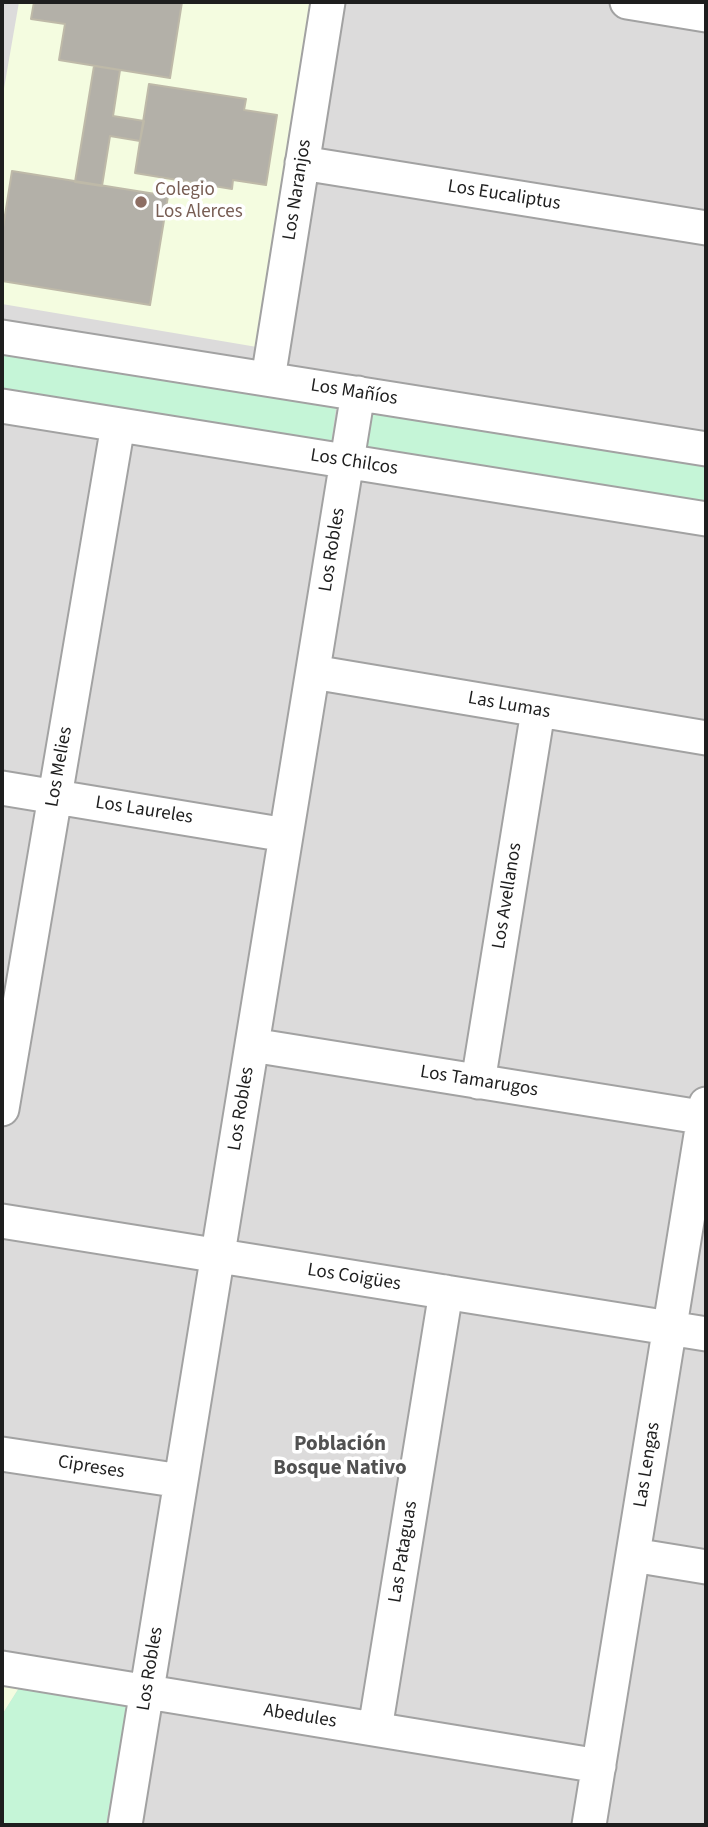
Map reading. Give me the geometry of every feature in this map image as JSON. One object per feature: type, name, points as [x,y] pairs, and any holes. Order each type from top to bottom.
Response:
[{"type":"street","name":"Los Naranjos","points":[[268,379],[328,2]]},
{"type":"street","points":[[627,2],[706,15]]},
{"type":"street","name":"Los Eucaliptus","points":[[302,163],[706,228]]},
{"type":"street","name":"Los Mañíos","points":[[2,337],[706,449]]},
{"type":"street","name":"Los Robles","points":[[125,1825],[358,393]]},
{"type":"street","name":"Los Chilcos","points":[[2,406],[706,519]]},
{"type":"street","name":"Los Melies","points":[[2,1109],[118,425]]},
{"type":"street","name":"Las Lumas","points":[[313,673],[706,738]]},
{"type":"street","name":"Los Avellanos","points":[[478,1082],[538,711]]},
{"type":"street","name":"Los Laureles","points":[[2,788],[286,835]]},
{"type":"street","name":"Los Tamarugos","points":[[252,1045],[478,1082],[706,1113]]},
{"type":"street","name":"Las Lengas","points":[[589,1825],[706,1113]]},
{"type":"street","name":"Los Coigües","points":[[2,1222],[706,1334]]},
{"type":"street","name":"Las Pataguas","points":[[375,1729],[446,1292]]},
{"type":"street","name":"Cipreses","points":[[2,1454],[181,1481]]},
{"type":"street","points":[[633,1555],[706,1567]]},
{"type":"street","name":"Abedules","points":[[2,1668],[599,1766]]},
{"type":"shaded area","points":[[2,2],[706,2],[706,1825],[2,1825]]},
{"type":"shaded area","name":"Colegio Los Alerces","points":[[19,2],[313,2],[257,347],[2,304],[2,100]]},
{"type":"shaded area","points":[[2,355],[336,408],[330,452],[2,400]]},
{"type":"shaded area","points":[[367,413],[706,467],[706,512],[360,457]]},
{"type":"shaded area","points":[[2,1685],[19,1688],[2,1715]]},
{"type":"shaded area","points":[[19,1688],[127,1705],[106,1825],[2,1825],[2,1715]]},
{"type":"building","points":[[34,2],[182,2],[170,78],[59,60],[65,24],[31,19]]},
{"type":"building","points":[[94,66],[120,70],[113,116],[144,121],[140,141],[110,136],[102,186],[75,182]]},
{"type":"building","points":[[149,84],[246,99],[244,110],[277,115],[266,185],[233,180],[232,189],[135,173]]},
{"type":"building","points":[[12,171],[168,196],[150,305],[2,281],[2,234]]},
{"type":"place","name":"Colegio Los Alerces","points":[[141,202]]},
{"type":"district","name":"Población Bosque Nativo","points":[[340,1457]]}]
